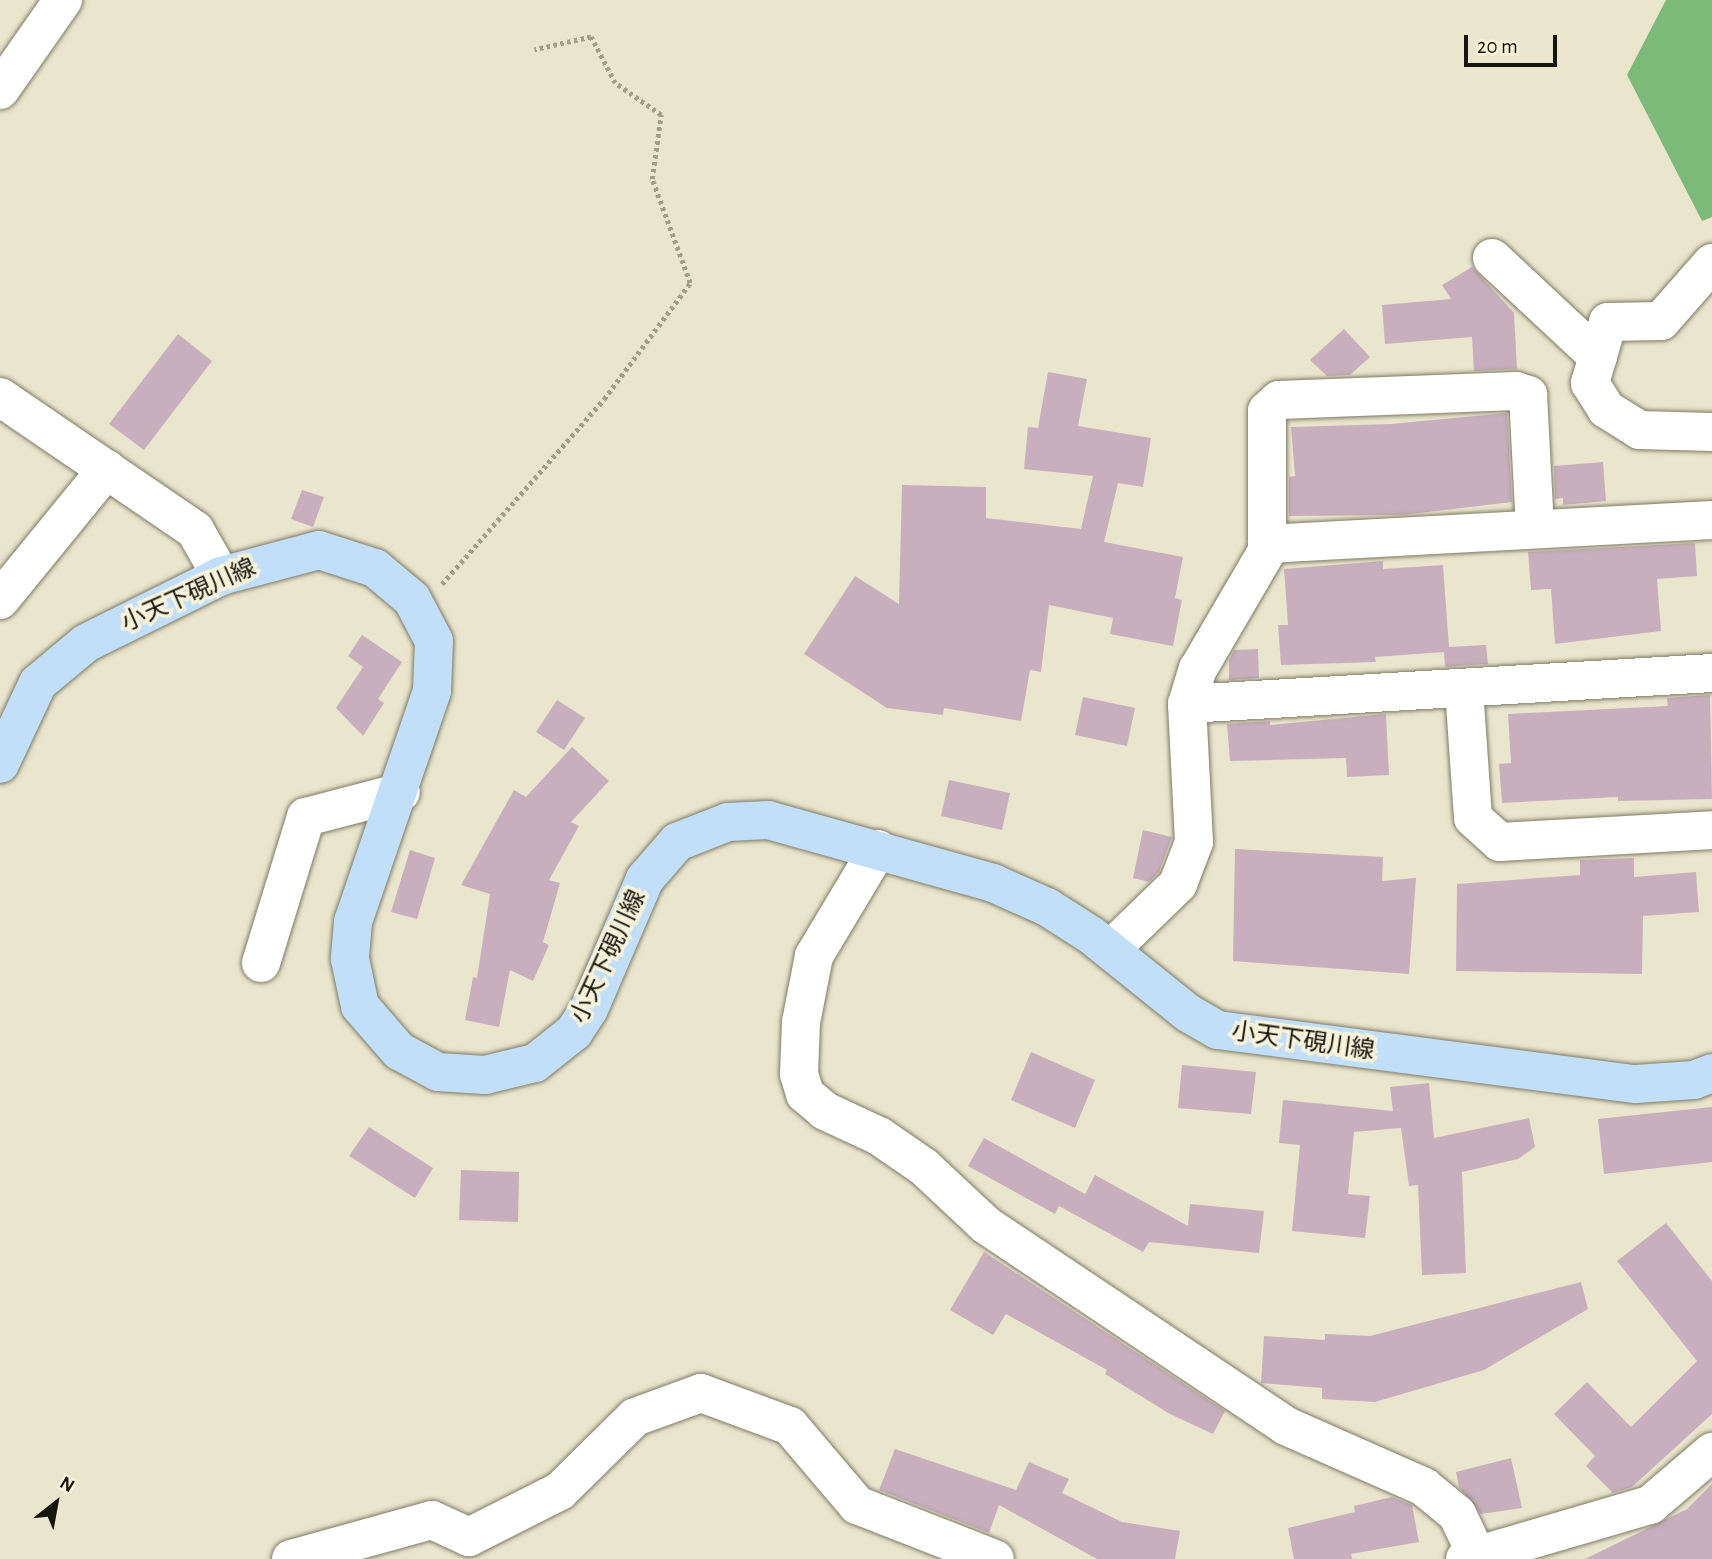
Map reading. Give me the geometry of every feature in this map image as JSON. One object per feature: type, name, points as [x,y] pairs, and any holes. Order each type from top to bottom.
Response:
[{"type":"main road","name":"小天下硯川線","points":[[0,765],[38,684],[86,643],[221,576],[319,551],[375,568],[412,599],[434,641],[432,691],[401,792],[353,922],[350,959],[360,1006],[399,1051],[438,1072],[485,1075],[535,1063],[574,1032],[589,1009],[645,880],[677,842],[728,822],[768,820],[993,883],[1047,907],[1110,950],[1188,1013],[1218,1030],[1636,1084],[1694,1080],[1712,1073]]},
{"type":"street","points":[[0,90],[63,0]]},
{"type":"street","points":[[1492,258],[1598,357]]},
{"type":"street","points":[[1712,263],[1661,321],[1608,322],[1590,383],[1606,409],[1639,430],[1712,432]]},
{"type":"street","points":[[1110,950],[1178,884],[1194,842],[1187,704],[1198,669],[1267,551],[1267,411],[1279,400],[1516,391],[1528,395],[1535,527]]},
{"type":"street","points":[[0,397],[195,530],[221,576]]},
{"type":"street","points":[[0,600],[107,469]]},
{"type":"street","points":[[1267,544],[1535,527],[1712,525]]},
{"type":"street","points":[[1187,704],[1712,673]]},
{"type":"street","points":[[1464,689],[1473,818],[1500,842],[1712,830]]},
{"type":"street","points":[[261,963],[306,817],[401,792]]},
{"type":"street","points":[[877,849],[814,957],[801,1022],[799,1074],[805,1094],[825,1111],[879,1136],[924,1167],[986,1225],[1286,1426],[1424,1487],[1457,1514],[1489,1556],[1650,1505],[1712,1452]]},
{"type":"street","points":[[292,1559],[432,1520],[469,1537],[560,1490],[635,1418],[701,1392],[790,1426],[857,1505],[995,1559]]},
{"type":"path","points":[[419,611],[604,400],[691,283],[652,179],[661,115],[615,83],[591,37],[534,50]]},
{"type":"green space","points":[[1666,0],[1712,0],[1712,217],[1702,221],[1627,75]]},
{"type":"building","points":[[1472,267],[1514,313],[1517,369],[1474,371],[1472,337],[1385,344],[1382,305],[1451,299],[1442,285]]},
{"type":"building","points":[[1344,329],[1370,357],[1350,375],[1327,376],[1310,360]]},
{"type":"building","points":[[178,334],[212,361],[144,450],[109,424]]},
{"type":"building","points":[[1048,372],[1087,379],[1078,426],[1151,438],[1143,487],[1118,483],[1104,542],[1183,557],[1175,598],[1182,600],[1173,646],[1110,634],[1113,618],[1049,605],[1041,672],[1030,670],[1021,721],[944,708],[943,715],[887,708],[804,654],[855,576],[899,604],[902,485],[986,487],[986,518],[1081,529],[1093,476],[1024,469],[1028,427],[1038,428]]},
{"type":"building","points":[[1507,413],[1512,502],[1403,515],[1289,516],[1289,477],[1295,476],[1291,427],[1391,424]]},
{"type":"building","points":[[1603,462],[1606,501],[1563,505],[1563,498],[1555,499],[1554,466]]},
{"type":"building","points":[[302,490],[324,497],[313,527],[291,519]]},
{"type":"building","points":[[1695,543],[1697,576],[1657,579],[1661,631],[1555,644],[1551,589],[1531,590],[1528,552]]},
{"type":"building","points":[[1383,561],[1383,569],[1443,565],[1449,647],[1486,645],[1488,664],[1445,667],[1444,652],[1375,657],[1376,662],[1281,665],[1278,625],[1288,625],[1284,569]]},
{"type":"building","points":[[362,635],[402,662],[378,699],[384,703],[363,736],[336,708],[363,667],[348,656]]},
{"type":"building","points":[[1258,649],[1259,678],[1229,680],[1229,660],[1234,650]]},
{"type":"building","points":[[1710,695],[1712,799],[1618,801],[1618,797],[1502,803],[1499,764],[1511,763],[1508,714],[1668,706],[1667,698]]},
{"type":"building","points":[[1083,697],[1135,708],[1127,746],[1075,735]]},
{"type":"building","points":[[557,700],[585,718],[564,750],[536,732]]},
{"type":"building","points":[[1386,714],[1389,775],[1347,777],[1346,758],[1230,761],[1227,724],[1270,721],[1270,725]]},
{"type":"building","points":[[572,747],[609,781],[571,822],[579,826],[549,880],[560,883],[543,942],[549,945],[533,981],[510,970],[499,1027],[465,1020],[473,977],[477,978],[490,894],[461,885],[514,790],[526,797]]},
{"type":"building","points":[[949,780],[1010,793],[1002,830],[941,816]]},
{"type":"building","points":[[1143,830],[1172,837],[1159,872],[1149,882],[1133,878]]},
{"type":"building","points":[[1235,849],[1383,857],[1382,881],[1416,878],[1409,974],[1233,961]]},
{"type":"building","points":[[410,850],[435,858],[417,919],[391,912]]},
{"type":"building","points":[[1634,858],[1634,877],[1696,872],[1699,912],[1643,916],[1642,974],[1456,971],[1457,884],[1580,875],[1580,860]]},
{"type":"building","points":[[1031,1052],[1095,1080],[1075,1128],[1011,1100]]},
{"type":"building","points":[[1182,1065],[1256,1072],[1251,1114],[1178,1108]]},
{"type":"building","points":[[1429,1083],[1434,1138],[1529,1118],[1535,1147],[1518,1159],[1462,1172],[1466,1273],[1422,1275],[1418,1185],[1409,1186],[1401,1128],[1354,1132],[1348,1194],[1370,1196],[1365,1238],[1292,1231],[1300,1145],[1279,1143],[1283,1100],[1393,1111],[1390,1087]]},
{"type":"building","points":[[1712,1107],[1712,1162],[1604,1174],[1598,1119]]},
{"type":"building","points":[[369,1127],[433,1168],[415,1198],[349,1156]]},
{"type":"building","points":[[984,1138],[1085,1194],[1095,1175],[1188,1226],[1190,1204],[1264,1211],[1259,1253],[1149,1242],[1143,1252],[1059,1206],[1055,1214],[968,1166]]},
{"type":"building","points":[[461,1170],[519,1172],[518,1222],[459,1220]]},
{"type":"building","points":[[1666,1223],[1712,1281],[1712,1414],[1632,1487],[1613,1493],[1586,1466],[1595,1456],[1554,1414],[1587,1382],[1631,1427],[1697,1361],[1617,1261]]},
{"type":"building","points":[[984,1252],[1225,1411],[1213,1434],[1170,1414],[1105,1374],[1107,1370],[1006,1314],[993,1335],[950,1310]]},
{"type":"building","points":[[1581,1282],[1588,1309],[1484,1370],[1375,1402],[1322,1399],[1322,1388],[1261,1383],[1264,1336],[1325,1340],[1325,1334],[1370,1336]]},
{"type":"building","points":[[895,1449],[1016,1490],[1029,1462],[1069,1479],[1062,1493],[1122,1522],[1180,1531],[1175,1559],[1097,1559],[999,1505],[989,1533],[879,1490]]},
{"type":"building","points":[[1511,1458],[1522,1508],[1481,1514],[1459,1487],[1456,1472]]},
{"type":"building","points":[[1712,1484],[1712,1559],[1585,1559],[1687,1509]]},
{"type":"building","points":[[1392,1497],[1412,1505],[1419,1542],[1351,1554],[1352,1559],[1294,1559],[1288,1528],[1355,1512],[1354,1506]]}]
